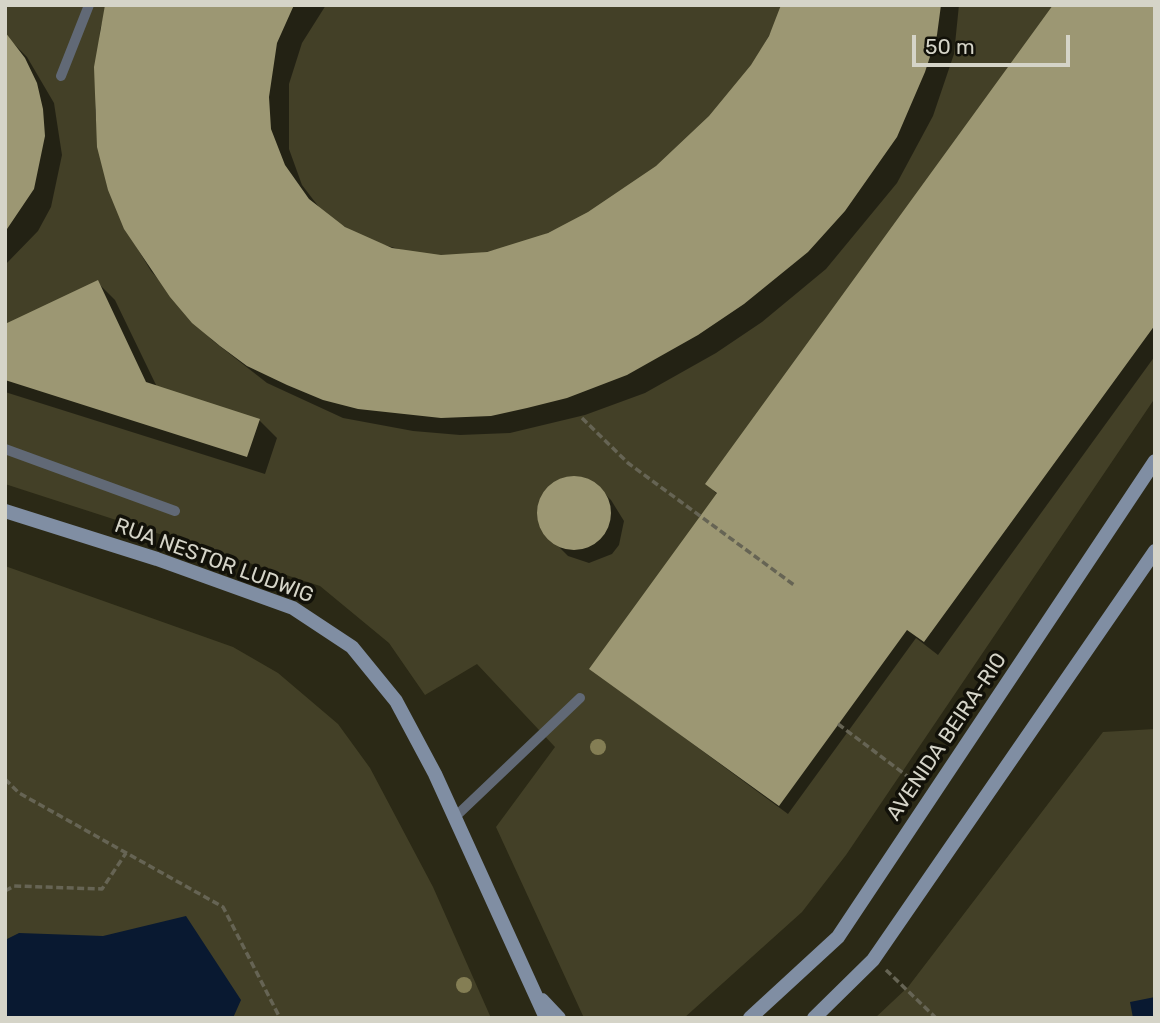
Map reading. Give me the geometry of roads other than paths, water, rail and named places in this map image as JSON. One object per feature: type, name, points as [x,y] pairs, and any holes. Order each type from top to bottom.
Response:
[{"type":"main road","name":"AVENIDA BEIRA-RIO","points":[[750,1018],[838,937],[1155,461]]},
{"type":"main road","name":"RUA NESTOR LUDWIG","points":[[5,511],[157,559],[293,608],[352,647],[396,701],[455,817],[546,1018]]},
{"type":"main road","points":[[814,1018],[873,960],[1155,551]]},
{"type":"main road","name":"RUA NESTOR LUDWIG","points":[[532,989],[534,1018]]},
{"type":"main road","points":[[532,989],[559,1018]]},
{"type":"lane","points":[[61,76],[89,5]]},
{"type":"lane","points":[[5,449],[175,511]]},
{"type":"lane","points":[[455,817],[580,698]]},
{"type":"water","points":[[186,916],[241,1000],[233,1018],[5,1018],[5,940],[19,933],[103,936]]},
{"type":"water","points":[[1155,997],[1155,1018],[1133,1018],[1130,1002]]}]
